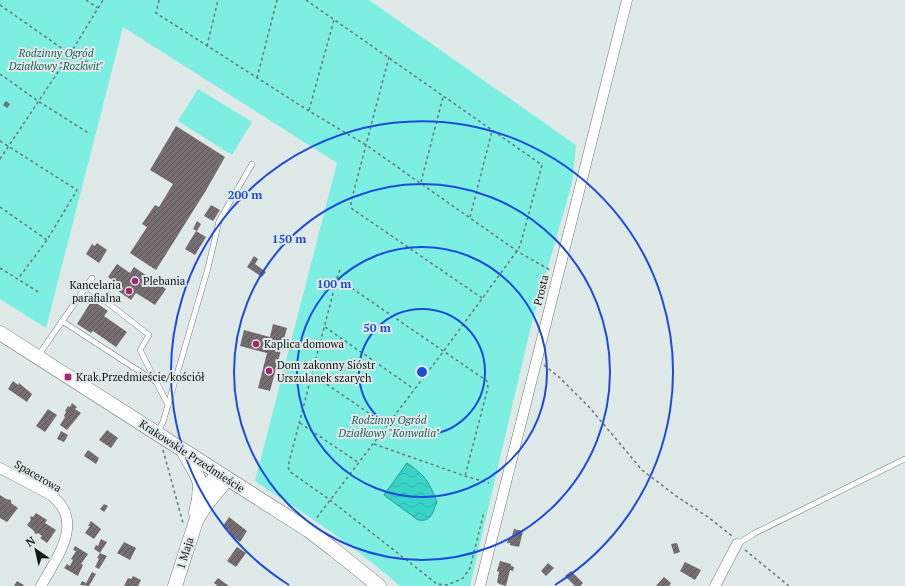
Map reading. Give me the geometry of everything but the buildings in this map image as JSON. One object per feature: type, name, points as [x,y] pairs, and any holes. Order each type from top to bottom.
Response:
[{"type":"main road","name":"Krakowskie Przedmieście","points":[[0,333],[325,542],[379,586]]},
{"type":"main road","name":"1 Maja","points":[[175,586],[190,523],[196,511],[199,500],[200,483],[183,451]]},
{"type":"main road","name":"1 Maja","points":[[199,500],[207,485],[223,477]]},
{"type":"main road","name":"1 Maja","points":[[190,523],[205,506],[223,477]]},
{"type":"street","name":"Prosta","points":[[480,586],[626,0]]},
{"type":"street","name":"Spacerowa","points":[[0,468],[51,495],[62,506],[66,514],[68,522],[65,540],[41,586]]},
{"type":"street","points":[[715,586],[738,543]]},
{"type":"lane","points":[[157,433],[163,422],[168,405],[208,268],[219,221],[252,164]]},
{"type":"lane","points":[[37,357],[92,278]]},
{"type":"lane","points":[[86,286],[150,335],[140,350],[168,405]]},
{"type":"lane","points":[[62,321],[157,382]]},
{"type":"lane","points":[[738,543],[755,533],[905,460]]},
{"type":"path","points":[[86,0],[98,8]]},
{"type":"path","points":[[0,159],[70,54],[103,0]]},
{"type":"path","points":[[159,0],[156,13],[309,111],[366,145],[421,182],[517,251],[547,269]]},
{"type":"path","points":[[207,46],[218,0]]},
{"type":"path","points":[[257,78],[277,0]]},
{"type":"path","points":[[306,0],[542,165],[520,246],[517,251],[443,352],[386,425],[374,444],[315,520]]},
{"type":"path","points":[[0,5],[70,54],[96,66]]},
{"type":"path","points":[[309,111],[334,20]]},
{"type":"path","points":[[389,57],[351,202],[351,208],[482,299]]},
{"type":"path","points":[[0,74],[38,101],[90,134]]},
{"type":"path","points":[[421,182],[444,96]]},
{"type":"path","points":[[470,217],[492,131]]},
{"type":"path","points":[[0,141],[77,190],[47,240],[18,279]]},
{"type":"path","points":[[0,207],[47,240]]},
{"type":"path","points":[[0,268],[40,293]]},
{"type":"path","points":[[340,270],[288,466],[289,471],[330,500],[437,584],[442,586],[463,578],[470,568],[484,512]]},
{"type":"path","points":[[337,278],[487,381],[488,384],[466,476]]},
{"type":"path","points":[[325,327],[414,389]]},
{"type":"path","points":[[536,360],[559,377],[590,408],[642,470],[676,496],[708,517],[789,586]]},
{"type":"path","points":[[312,374],[386,425]]},
{"type":"path","points":[[300,422],[359,463]]},
{"type":"path","points":[[374,444],[489,483]]},
{"type":"path","points":[[162,449],[190,523]]},
{"type":"green space","name":"Rodzinny Ogród Działkowy \"Konwalia\"","points":[[0,0],[369,0],[576,145],[572,183],[531,326],[470,586],[400,586],[348,544],[255,481],[337,163],[123,27],[46,328],[0,299]]},
{"type":"green space","points":[[198,89],[252,122],[232,155],[178,121]]},
{"type":"water","points":[[407,463],[423,476],[432,489],[437,502],[431,516],[426,520],[418,520],[384,495]]},
{"type":"place","name":"Plebania","points":[[135,281]]},
{"type":"place","name":"Kancelaria parafialna","points":[[129,291]]},
{"type":"place","name":"Kaplica domowa","points":[[256,344]]},
{"type":"place","name":"Dom zakonny Sióstr Urszulanek szarych","points":[[269,371]]},
{"type":"place","name":"Krak.Przedmieście/kościół","points":[[68,377]]},
{"type":"park label","name":"Rodzinny Ogród Działkowy \"Rozkwit\"","points":[[56,59]]}]
